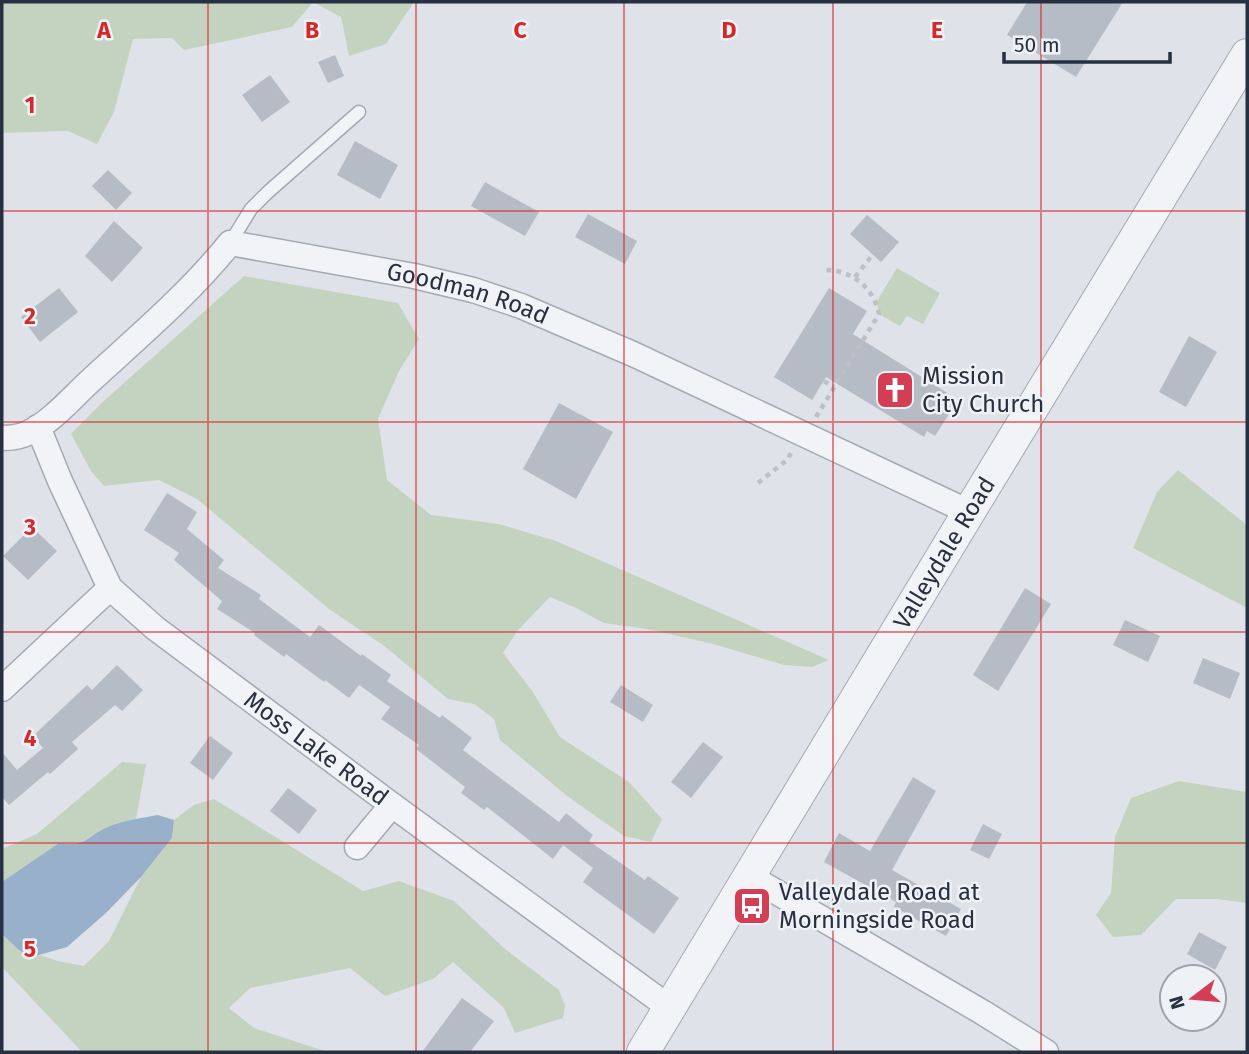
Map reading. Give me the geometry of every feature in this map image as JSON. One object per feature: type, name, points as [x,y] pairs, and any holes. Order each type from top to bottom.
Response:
[{"type":"street","name":"Valleydale Road","points":[[643,1052],[1247,55]]},
{"type":"street","name":"Goodman Road","points":[[230,243],[414,276],[473,290],[521,306],[643,359],[969,512]]},
{"type":"street","points":[[2,438],[12,438],[38,427],[161,316],[211,267],[230,243]]},
{"type":"street","name":"Moss Lake Road","points":[[38,427],[110,588],[155,628],[670,1008]]},
{"type":"street","points":[[2,690],[110,588]]},
{"type":"street","points":[[358,847],[392,805]]},
{"type":"street","points":[[750,876],[1046,1052]]},
{"type":"lane","points":[[230,243],[251,209],[359,112]]},
{"type":"path","points":[[855,278],[873,254]]},
{"type":"path","points":[[811,425],[879,314],[877,301],[855,278],[846,272],[825,270]]},
{"type":"path","points":[[824,381],[834,387]]},
{"type":"path","points":[[758,483],[788,458]]},
{"type":"green space","points":[[2,2],[313,2],[292,27],[184,50],[172,38],[133,39],[114,112],[97,144],[68,131],[2,133]]},
{"type":"green space","points":[[313,2],[414,2],[386,44],[349,56],[341,17]]},
{"type":"green space","points":[[897,268],[940,293],[923,324],[907,316],[900,326],[879,314],[877,301]]},
{"type":"green space","points":[[244,276],[398,303],[419,339],[399,371],[378,419],[387,480],[431,515],[499,524],[556,541],[829,660],[812,667],[784,665],[713,644],[647,629],[604,623],[550,597],[518,630],[503,653],[533,692],[560,737],[629,782],[662,819],[651,842],[624,836],[567,796],[500,740],[494,719],[474,704],[448,699],[383,645],[329,609],[197,499],[159,480],[104,486],[91,471],[71,434],[106,399]]},
{"type":"green space","points":[[1178,470],[1247,525],[1247,608],[1133,548],[1157,492]]},
{"type":"green space","points":[[122,762],[146,764],[136,819],[111,826],[74,844],[59,843],[2,883],[2,849],[37,834]]},
{"type":"green space","points":[[1179,781],[1247,792],[1247,903],[1217,899],[1176,899],[1141,935],[1113,937],[1096,915],[1111,893],[1115,837],[1131,798]]},
{"type":"green space","points":[[214,799],[363,891],[399,881],[454,901],[505,949],[559,990],[565,1006],[563,1018],[515,1033],[504,1008],[453,962],[433,979],[385,996],[350,968],[250,988],[229,1008],[254,1028],[328,1052],[82,1052],[2,967],[2,934],[20,951],[29,955],[84,966],[109,941],[141,877],[172,838],[174,820],[194,805]]},
{"type":"water","points":[[158,815],[174,820],[172,838],[141,877],[106,913],[67,947],[29,955],[20,951],[2,934],[2,882],[59,843],[75,844],[116,824]]},
{"type":"building","points":[[1027,2],[1123,2],[1076,77],[1007,35]]},
{"type":"building","points":[[335,55],[344,76],[328,83],[318,62]]},
{"type":"building","points":[[270,75],[290,102],[262,122],[242,95]]},
{"type":"building","points":[[355,141],[398,165],[380,199],[337,175]]},
{"type":"building","points":[[108,170],[132,193],[116,210],[92,186]]},
{"type":"building","points":[[485,182],[539,212],[525,236],[471,206]]},
{"type":"building","points":[[588,214],[637,241],[625,264],[575,237]]},
{"type":"building","points":[[867,215],[899,242],[881,262],[850,234]]},
{"type":"building","points":[[114,221],[143,248],[112,282],[85,256]]},
{"type":"building","points":[[59,288],[78,312],[40,342],[21,317]]},
{"type":"building","points":[[829,288],[867,311],[853,334],[949,394],[944,402],[953,408],[935,436],[927,431],[924,437],[826,377],[812,400],[774,377]]},
{"type":"building","points":[[1189,336],[1217,352],[1186,407],[1159,392]]},
{"type":"building","points":[[559,403],[613,432],[576,499],[523,469]]},
{"type":"building","points":[[167,493],[197,512],[187,529],[224,560],[218,568],[261,595],[259,599],[310,637],[319,625],[361,656],[362,654],[391,675],[387,681],[440,718],[442,715],[472,738],[463,750],[559,822],[566,813],[593,835],[589,841],[645,880],[648,876],[679,898],[654,934],[583,882],[593,868],[563,845],[553,859],[487,807],[484,810],[461,793],[465,787],[416,749],[419,745],[381,719],[390,707],[359,685],[349,698],[286,654],[284,657],[254,635],[255,633],[217,609],[222,601],[174,560],[179,553],[144,530]]},
{"type":"building","points":[[32,527],[57,551],[28,580],[3,556]]},
{"type":"building","points":[[1025,588],[1051,604],[998,691],[973,675]]},
{"type":"building","points":[[1125,620],[1160,636],[1148,662],[1113,645]]},
{"type":"building","points":[[1203,658],[1240,673],[1230,699],[1193,683]]},
{"type":"building","points":[[117,665],[143,690],[122,711],[115,705],[72,742],[78,749],[9,805],[2,797],[2,752],[17,770],[43,748],[33,736],[87,685],[92,690]]},
{"type":"building","points":[[621,685],[653,705],[643,722],[610,702]]},
{"type":"building","points":[[210,736],[233,753],[213,780],[190,763]]},
{"type":"building","points":[[703,742],[723,757],[691,798],[671,782]]},
{"type":"building","points":[[913,777],[936,791],[892,870],[961,909],[946,936],[894,907],[896,902],[824,862],[839,833],[870,851]]},
{"type":"building","points":[[288,788],[317,810],[299,834],[270,811]]},
{"type":"building","points":[[983,824],[1002,834],[989,859],[970,850]]},
{"type":"building","points":[[1199,932],[1227,947],[1219,963],[1203,963],[1187,954]]},
{"type":"building","points":[[462,998],[494,1021],[470,1052],[422,1052]]},
{"type":"place","name":"Mission City Church","points":[[895,390]]},
{"type":"place","name":"Valleydale Road at Morningside Road","points":[[752,906]]}]
